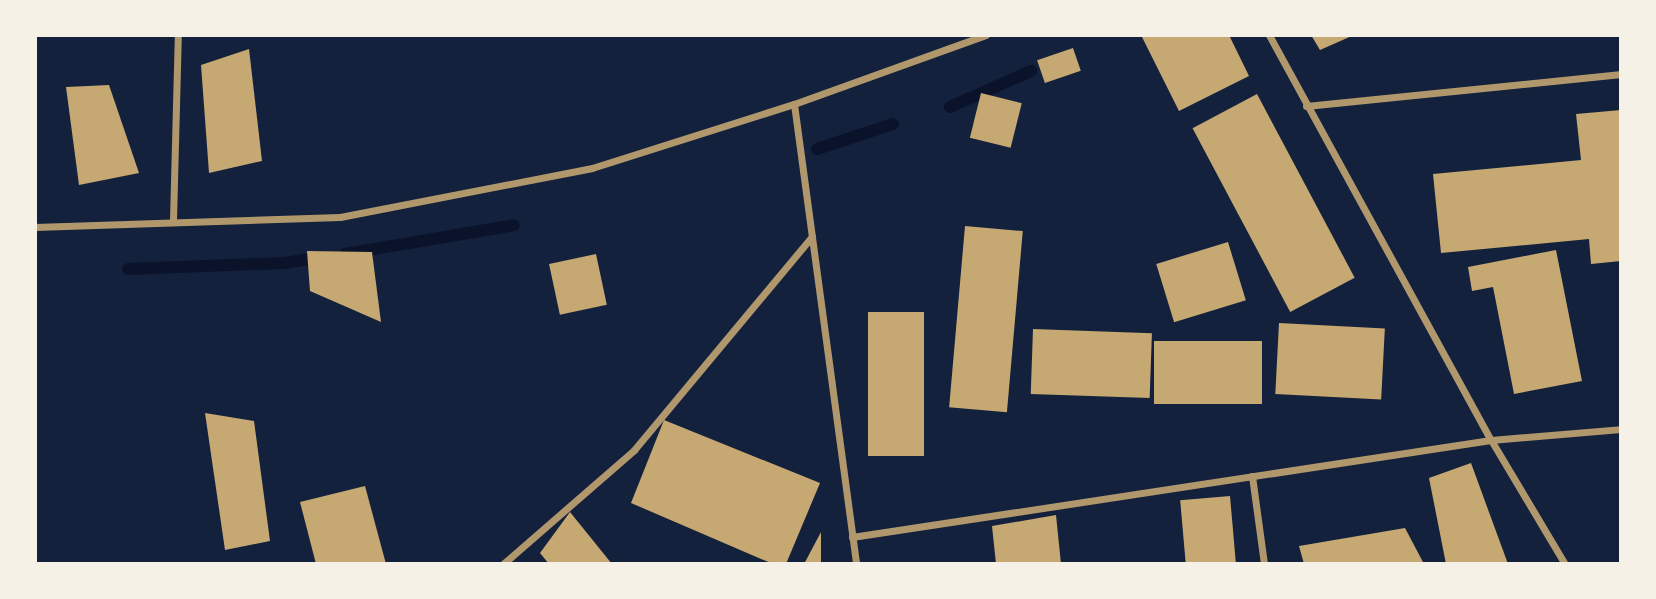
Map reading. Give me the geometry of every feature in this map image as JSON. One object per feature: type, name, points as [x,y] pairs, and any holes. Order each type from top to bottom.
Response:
[{"type":"street","points":[[173,220],[178,35]]},
{"type":"street","points":[[35,227],[353,214],[592,168],[794,104],[986,35]]},
{"type":"street","points":[[1269,35],[1492,440],[1565,564]]},
{"type":"street","points":[[1306,106],[1621,74]]},
{"type":"street","points":[[794,104],[856,564]]},
{"type":"street","points":[[503,564],[635,450],[812,236]]},
{"type":"street","points":[[852,537],[1492,440],[1621,429]]},
{"type":"street","points":[[1252,476],[1264,564]]},
{"type":"building","points":[[1141,35],[1229,35],[1249,76],[1179,111]]},
{"type":"building","points":[[1311,35],[1354,35],[1320,50]]},
{"type":"building","points":[[1073,48],[1081,71],[1045,83],[1037,60]]},
{"type":"building","points":[[249,49],[262,161],[209,173],[201,65]]},
{"type":"building","points":[[109,85],[139,173],[79,185],[66,87]]},
{"type":"building","points":[[981,93],[1022,103],[1011,148],[970,138]]},
{"type":"building","points":[[1257,94],[1355,278],[1290,312],[1193,128]]},
{"type":"building","points":[[1621,110],[1621,261],[1591,264],[1589,239],[1441,253],[1433,174],[1581,160],[1576,114]]},
{"type":"building","points":[[965,226],[1023,231],[1007,412],[949,407]]},
{"type":"building","points":[[1228,242],[1246,300],[1174,322],[1156,264]]},
{"type":"building","points":[[1556,250],[1582,381],[1514,394],[1493,287],[1472,291],[1468,267]]},
{"type":"building","points":[[307,251],[372,252],[381,322],[310,291]]},
{"type":"building","points":[[596,254],[607,305],[560,315],[549,264]]},
{"type":"building","points":[[868,312],[924,312],[924,456],[868,456]]},
{"type":"building","points":[[1279,323],[1385,329],[1381,399],[1275,394]]},
{"type":"building","points":[[1033,329],[1152,333],[1150,398],[1031,394]]},
{"type":"building","points":[[1154,341],[1262,341],[1262,404],[1154,404]]},
{"type":"building","points":[[205,413],[254,421],[270,541],[225,550]]},
{"type":"building","points":[[664,420],[820,483],[786,564],[773,564],[631,503]]},
{"type":"building","points":[[1471,463],[1508,564],[1446,564],[1429,478]]},
{"type":"building","points":[[365,486],[386,564],[316,564],[300,502]]},
{"type":"building","points":[[1230,496],[1236,564],[1186,564],[1180,500]]},
{"type":"building","points":[[570,512],[612,564],[549,564],[540,553]]},
{"type":"building","points":[[1056,515],[1061,564],[996,564],[992,526]]},
{"type":"building","points":[[1405,528],[1424,564],[1304,564],[1299,546]]},
{"type":"building","points":[[821,532],[821,564],[804,564]]},
{"type":"waterway","points":[[950,107],[1031,71]]},
{"type":"waterway","points":[[817,149],[893,124]]},
{"type":"waterway","points":[[345,254],[514,225]]},
{"type":"waterway","points":[[128,269],[284,263],[323,257]]}]
